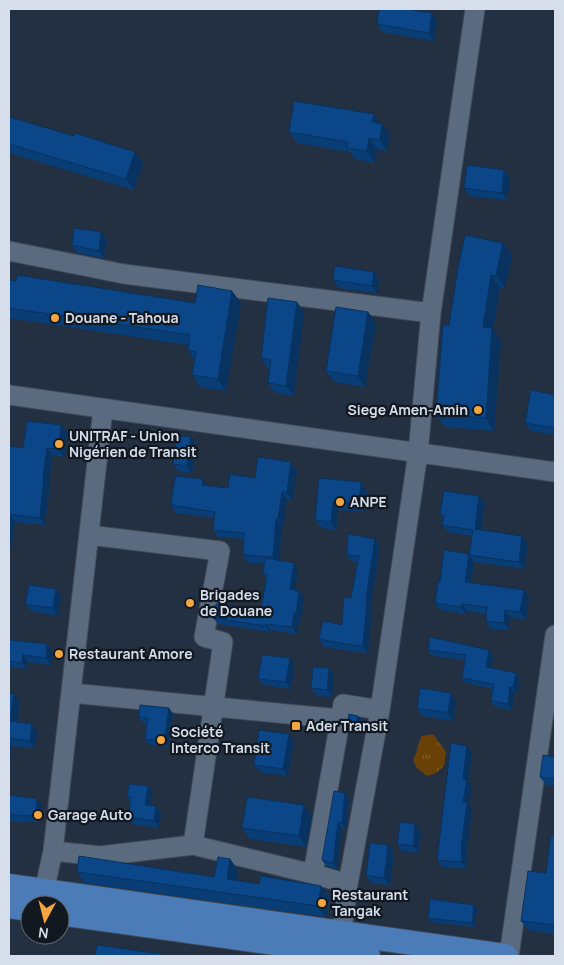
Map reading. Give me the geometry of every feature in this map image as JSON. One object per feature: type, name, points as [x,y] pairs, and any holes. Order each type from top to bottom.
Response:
[{"type":"main road","points":[[9,886],[34,895]]},
{"type":"main road","points":[[70,902],[339,947],[368,956]]},
{"type":"main road","points":[[70,914],[339,947],[505,956]]},
{"type":"street","points":[[339,947],[348,884],[380,710],[418,453],[431,313],[475,9]]},
{"type":"street","points":[[9,252],[124,274],[431,313]]},
{"type":"street","points":[[9,396],[555,472]]},
{"type":"street","points":[[44,895],[53,851],[104,409]]},
{"type":"street","points":[[89,535],[220,551],[204,637],[223,642],[193,845]]},
{"type":"street","points":[[509,956],[555,635]]},
{"type":"street","points":[[71,692],[340,719]]},
{"type":"street","points":[[313,874],[343,704],[380,710]]},
{"type":"street","points":[[53,851],[100,856],[193,845],[348,884]]},
{"type":"green space","points":[[433,734],[446,752],[444,766],[436,773],[427,776],[417,768],[413,760],[422,736]]},
{"type":"building","points":[[379,9],[405,9],[432,13],[429,33],[377,24]]},
{"type":"building","points":[[294,101],[374,114],[372,122],[382,124],[380,140],[369,138],[367,151],[347,148],[348,142],[289,132]]},
{"type":"building","points":[[9,117],[74,136],[75,133],[135,152],[126,179],[9,144]]},
{"type":"building","points":[[467,165],[504,170],[502,193],[464,188]]},
{"type":"building","points":[[74,228],[101,232],[99,251],[72,245]]},
{"type":"building","points":[[465,235],[503,243],[496,276],[491,275],[483,327],[492,328],[486,418],[436,414],[443,325],[449,325]]},
{"type":"building","points":[[335,266],[374,272],[372,286],[333,280]]},
{"type":"building","points":[[17,275],[195,303],[198,285],[232,291],[218,379],[192,375],[196,352],[188,350],[190,335],[9,308],[9,280],[16,281]]},
{"type":"building","points":[[268,298],[297,302],[286,386],[268,383],[271,360],[261,358]]},
{"type":"building","points":[[336,307],[368,312],[358,376],[326,371]]},
{"type":"building","points":[[531,390],[555,395],[555,428],[525,423]]},
{"type":"building","points":[[27,421],[61,425],[58,449],[47,448],[40,518],[9,514],[9,446],[23,448]]},
{"type":"building","points":[[177,436],[191,437],[187,466],[173,464]]},
{"type":"building","points":[[258,457],[291,462],[287,492],[282,492],[278,519],[276,519],[273,557],[243,555],[244,533],[213,530],[215,512],[171,505],[175,476],[203,479],[202,485],[228,488],[230,474],[255,478]]},
{"type":"building","points":[[319,478],[361,482],[359,504],[333,502],[331,522],[315,520]]},
{"type":"building","points":[[444,491],[479,496],[475,529],[522,536],[519,562],[469,555],[473,530],[442,525],[444,515],[440,514]]},
{"type":"building","points":[[348,534],[375,539],[366,599],[363,646],[319,639],[323,621],[342,625],[344,597],[351,598],[359,556],[347,555]]},
{"type":"building","points":[[444,550],[469,554],[465,582],[524,590],[520,612],[505,610],[504,623],[486,621],[487,607],[462,604],[461,607],[435,603]]},
{"type":"building","points":[[265,558],[294,563],[290,589],[299,591],[292,627],[266,624],[266,626],[213,618],[216,604],[261,610],[267,574],[263,573]]},
{"type":"building","points":[[29,585],[56,589],[53,608],[25,604]]},
{"type":"building","points":[[430,637],[489,650],[486,667],[516,673],[513,688],[510,687],[508,704],[491,701],[494,684],[462,678],[466,655],[428,650]]},
{"type":"building","points":[[9,640],[47,644],[46,658],[23,655],[22,663],[9,661]]},
{"type":"building","points":[[262,655],[290,658],[286,682],[258,679]]},
{"type":"building","points":[[313,667],[329,668],[327,690],[311,688]]},
{"type":"building","points":[[420,688],[451,693],[448,713],[417,708]]},
{"type":"building","points":[[9,693],[14,694],[10,721],[32,724],[30,741],[9,738]]},
{"type":"building","points":[[140,705],[169,708],[164,741],[145,739],[148,718],[139,717]]},
{"type":"building","points":[[349,714],[358,716],[355,729],[347,728]]},
{"type":"building","points":[[259,730],[289,734],[283,769],[254,765]]},
{"type":"building","points":[[451,743],[467,746],[463,779],[467,780],[463,802],[467,803],[461,862],[437,860]]},
{"type":"building","points":[[543,755],[555,757],[555,779],[540,777]]},
{"type":"building","points":[[129,784],[148,786],[145,805],[156,806],[154,821],[128,817],[131,797],[127,797]]},
{"type":"building","points":[[334,791],[345,793],[342,823],[338,822],[333,863],[322,860]]},
{"type":"building","points":[[9,795],[37,799],[36,816],[9,814]]},
{"type":"building","points":[[247,797],[304,805],[299,836],[242,828]]},
{"type":"building","points":[[400,822],[415,824],[413,846],[397,844]]},
{"type":"building","points":[[551,835],[555,836],[555,925],[521,921],[528,871],[546,873]]},
{"type":"building","points":[[370,843],[388,845],[384,878],[366,875]]},
{"type":"building","points":[[79,856],[214,877],[218,857],[230,859],[227,879],[259,884],[261,876],[321,886],[318,906],[77,872]]},
{"type":"building","points":[[430,899],[474,905],[472,923],[428,918]]},
{"type":"building","points":[[97,945],[161,954],[161,956],[95,956]]},
{"type":"place","name":"Douane - Tahoua","points":[[55,318]]},
{"type":"place","name":"Siege Amen-Amin","points":[[478,410]]},
{"type":"place","name":"UNITRAF - Union Nigérien de Transit","points":[[59,444]]},
{"type":"place","name":"ANPE","points":[[340,502]]},
{"type":"place","name":"Brigades de Douane","points":[[190,603]]},
{"type":"place","name":"Restaurant Amore","points":[[59,654]]},
{"type":"place","name":"Ader Transit","points":[[296,726]]},
{"type":"place","name":"Société Interco Transit","points":[[161,740]]},
{"type":"place","name":"Garage Auto","points":[[38,815]]},
{"type":"place","name":"Restaurant Tangak","points":[[322,903]]}]
